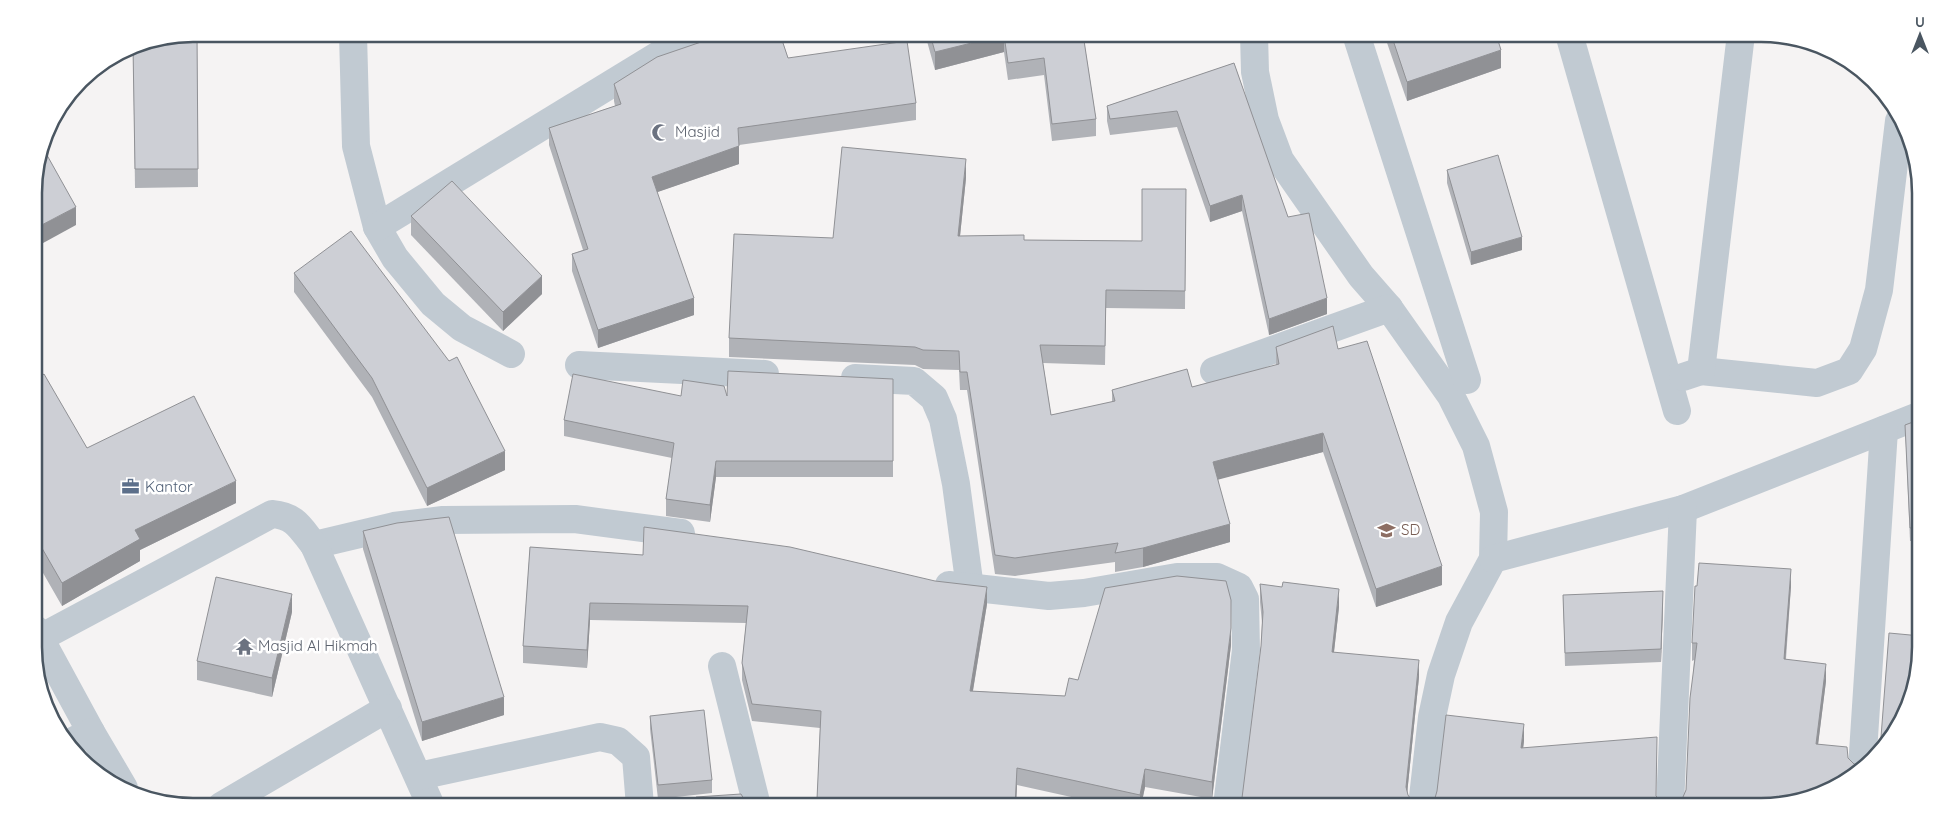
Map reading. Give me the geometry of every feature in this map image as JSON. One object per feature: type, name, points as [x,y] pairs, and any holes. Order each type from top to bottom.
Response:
[{"type":"street","points":[[1254,42],[1256,72],[1265,120],[1280,160],[1361,276],[1389,308],[1451,396],[1476,446],[1494,512],[1493,559],[1459,622],[1441,675],[1432,717],[1423,797]]},
{"type":"street","points":[[1359,42],[1467,380]]},
{"type":"street","points":[[1572,42],[1678,411]]},
{"type":"street","points":[[1700,371],[1740,42]]},
{"type":"street","points":[[353,43],[356,146],[377,227],[395,258],[432,304],[462,328],[511,354]]},
{"type":"street","points":[[377,227],[679,43]]},
{"type":"street","points":[[1670,381],[1700,371],[1817,383],[1849,371],[1863,349],[1879,290],[1898,130]]},
{"type":"street","points":[[1214,371],[1389,308]]},
{"type":"street","points":[[579,365],[786,375]]},
{"type":"street","points":[[826,377],[914,381],[934,398],[943,420],[956,484],[970,588]]},
{"type":"street","points":[[1493,559],[1683,509],[1912,419]]},
{"type":"street","points":[[1863,758],[1884,430]]},
{"type":"street","points":[[1670,797],[1683,509]]},
{"type":"street","points":[[43,630],[272,514],[294,519],[314,546],[428,798]]},
{"type":"street","points":[[314,546],[394,526],[443,520],[575,519],[708,537]]},
{"type":"street","points":[[928,581],[970,588],[1049,596],[1084,593],[1177,577],[1217,577],[1240,588],[1245,599],[1246,650],[1228,797]]},
{"type":"street","points":[[43,646],[79,738],[108,770]]},
{"type":"street","points":[[722,666],[754,798]]},
{"type":"street","points":[[235,798],[388,708]]},
{"type":"street","points":[[419,776],[600,737],[618,742],[636,757],[639,798]]},
{"type":"building","points":[[974,42],[935,52],[932,43]]},
{"type":"building","points":[[1005,42],[1084,42],[1096,119],[1052,124],[1044,58],[1008,63]]},
{"type":"building","points":[[1394,42],[1499,42],[1501,50],[1407,82]]},
{"type":"building","points":[[197,43],[198,169],[135,169],[133,55],[164,45]]},
{"type":"building","points":[[699,43],[783,43],[788,58],[907,43],[916,103],[738,128],[739,146],[652,177],[694,298],[598,330],[572,254],[588,249],[549,128],[621,104],[614,84],[657,57]]},
{"type":"building","points":[[1234,63],[1288,217],[1309,213],[1327,298],[1269,319],[1242,195],[1210,206],[1177,111],[1110,119],[1107,106]]},
{"type":"building","points":[[842,147],[966,159],[958,236],[1024,235],[1024,240],[1142,241],[1142,189],[1186,189],[1185,291],[1106,290],[1105,346],[1040,345],[1051,415],[1115,401],[1112,390],[1187,369],[1192,387],[1279,364],[1276,347],[1333,326],[1338,349],[1367,341],[1442,566],[1376,589],[1323,433],[1213,462],[1230,524],[1143,548],[1115,553],[1118,543],[1015,558],[995,555],[967,372],[960,372],[959,351],[923,350],[915,347],[729,338],[734,234],[833,238]]},
{"type":"building","points":[[1498,155],[1522,237],[1471,252],[1447,170]]},
{"type":"building","points":[[48,156],[76,207],[43,224],[43,184]]},
{"type":"building","points":[[452,181],[542,276],[503,312],[411,216]]},
{"type":"building","points":[[351,231],[449,361],[457,357],[505,451],[427,488],[372,378],[294,273]]},
{"type":"building","points":[[728,371],[893,379],[893,461],[716,461],[710,505],[666,499],[674,443],[564,420],[573,374],[681,396],[683,380],[724,386],[727,396]]},
{"type":"building","name":"Kantor","points":[[43,375],[87,448],[194,396],[236,481],[135,530],[140,539],[62,583],[43,550]]},
{"type":"building","points":[[1912,422],[1912,528],[1910,528],[1905,425]]},
{"type":"building","points":[[449,517],[504,697],[422,722],[363,531],[397,523]]},
{"type":"building","points":[[644,527],[790,547],[935,581],[987,587],[970,691],[1065,696],[1069,678],[1078,680],[1105,588],[1177,576],[1226,581],[1231,600],[1231,628],[1212,782],[1145,769],[1140,795],[1017,768],[1015,797],[817,798],[821,711],[752,704],[742,663],[748,606],[590,603],[587,650],[523,646],[530,547],[643,555]]},
{"type":"building","points":[[1699,563],[1791,569],[1784,659],[1826,664],[1816,744],[1847,747],[1848,758],[1855,764],[1828,782],[1791,795],[1771,797],[1683,797],[1686,790],[1690,698],[1697,643],[1692,643],[1695,586],[1697,586]]},
{"type":"building","name":"Masjid Al Hikmah","points":[[216,577],[292,594],[272,678],[197,661]]},
{"type":"building","points":[[1283,582],[1339,589],[1332,652],[1419,660],[1406,787],[1409,797],[1242,797],[1261,646],[1263,612],[1260,584],[1282,587]]},
{"type":"building","points":[[1663,591],[1661,649],[1565,653],[1563,595]]},
{"type":"building","points":[[1889,633],[1912,635],[1911,666],[1907,686],[1897,713],[1881,738]]},
{"type":"building","points":[[704,710],[712,780],[658,785],[650,716]]},
{"type":"building","points":[[1446,715],[1524,724],[1521,748],[1657,737],[1657,797],[1435,797]]},
{"type":"building","points":[[741,794],[743,798],[696,798]]},
{"type":"place","name":"Masjid","points":[[661,132]]},
{"type":"place","name":"Kantor","points":[[131,487]]},
{"type":"place","name":"SD","points":[[1387,530]]},
{"type":"place","name":"Masjid Al Hikmah","points":[[244,646]]}]
